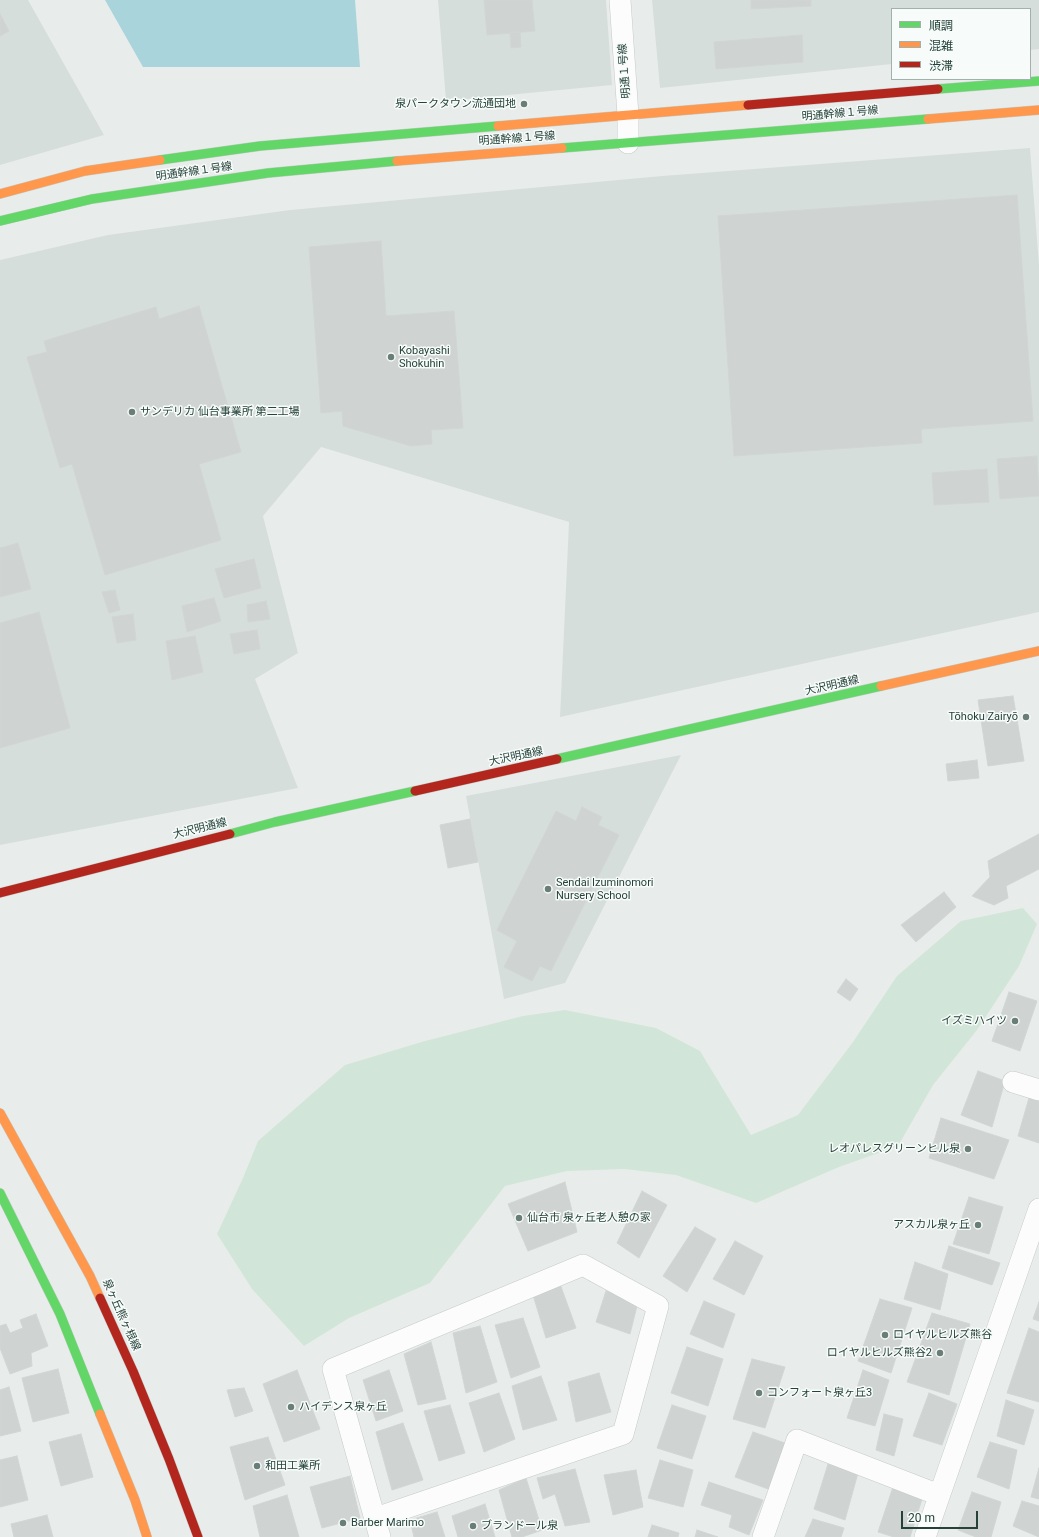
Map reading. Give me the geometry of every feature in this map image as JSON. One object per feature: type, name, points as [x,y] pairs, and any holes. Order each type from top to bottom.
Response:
[{"type":"street","name":"明通１号線","points":[[620,0],[628,115],[628,143]]},
{"type":"street","points":[[0,194],[85,171],[260,146],[1039,81]]},
{"type":"street","name":"明通幹線１号線","points":[[0,220],[92,199],[268,173],[432,158],[1039,110]]},
{"type":"street","name":"大沢明通線","points":[[0,893],[275,822],[1039,651]]},
{"type":"street","points":[[1013,1082],[1039,1090]]},
{"type":"street","name":"泉ヶ丘熊ヶ根線","points":[[0,1113],[90,1276],[133,1371],[198,1537]]},
{"type":"street","points":[[0,1193],[60,1314],[135,1500],[147,1537]]},
{"type":"street","points":[[925,1537],[1039,1209]]},
{"type":"street","points":[[583,1265],[658,1306],[624,1434],[378,1527],[333,1369],[583,1265]]},
{"type":"street","points":[[763,1537],[797,1440],[939,1495]]},
{"type":"shaded area","points":[[0,0],[28,0],[104,135],[0,165]]},
{"type":"shaded area","points":[[438,0],[606,0],[612,85],[446,101]]},
{"type":"shaded area","points":[[652,0],[1039,0],[1039,49],[1031,50],[1031,8],[891,8],[891,64],[660,88]]},
{"type":"shaded area","points":[[1030,148],[1039,265],[1039,612],[560,717],[569,522],[321,447],[263,516],[298,653],[255,679],[298,788],[0,845],[0,260],[108,235],[290,210],[662,176]]},
{"type":"shaded area","name":"Sendai Izuminomori Nursery School","points":[[681,755],[565,983],[504,999],[466,796]]},
{"type":"green space","points":[[1023,908],[1037,924],[1019,966],[977,1030],[933,1085],[898,1146],[839,1167],[756,1203],[676,1175],[624,1169],[567,1171],[505,1186],[430,1283],[349,1318],[304,1346],[252,1289],[217,1234],[243,1178],[258,1141],[345,1065],[425,1041],[523,1016],[565,1010],[656,1028],[700,1051],[751,1135],[798,1115],[853,1042],[897,976],[961,921]]},
{"type":"water","points":[[105,0],[355,0],[360,67],[143,67]]},
{"type":"building","points":[[484,0],[532,0],[535,31],[487,35]]},
{"type":"building","points":[[751,0],[811,0],[811,6],[751,9]]},
{"type":"building","points":[[0,14],[9,31],[0,36]]},
{"type":"building","points":[[510,32],[520,32],[521,47],[511,48]]},
{"type":"building","points":[[802,35],[803,62],[716,69],[714,42]]},
{"type":"building","points":[[1017,195],[1033,421],[921,429],[922,443],[734,456],[718,216]]},
{"type":"building","points":[[381,241],[386,316],[454,311],[463,428],[431,430],[432,444],[411,446],[343,426],[342,411],[321,413],[309,247]]},
{"type":"building","points":[[199,306],[241,452],[199,464],[221,540],[105,575],[72,464],[60,468],[27,357],[47,352],[44,341],[156,307],[159,319]]},
{"type":"building","points":[[1037,456],[1039,496],[1000,499],[997,459]]},
{"type":"building","points":[[987,469],[989,502],[934,505],[932,473]]},
{"type":"building","points":[[18,543],[31,589],[0,597],[0,548]]},
{"type":"building","points":[[254,559],[261,588],[224,598],[215,569]]},
{"type":"building","points":[[115,590],[120,610],[109,613],[102,592]]},
{"type":"building","points":[[214,598],[221,621],[187,632],[182,606]]},
{"type":"building","points":[[266,601],[270,619],[248,622],[247,605]]},
{"type":"building","points":[[39,612],[70,728],[0,748],[0,623]]},
{"type":"building","points":[[133,614],[136,640],[117,643],[112,617]]},
{"type":"building","points":[[257,630],[260,649],[234,654],[230,634]]},
{"type":"building","points":[[195,636],[203,672],[172,680],[166,641]]},
{"type":"building","points":[[1013,696],[1024,761],[988,766],[978,700]]},
{"type":"building","points":[[977,760],[979,778],[948,781],[946,764]]},
{"type":"building","points":[[582,807],[602,817],[598,825],[619,835],[551,971],[540,966],[532,981],[504,967],[517,941],[497,930],[556,811],[576,821]]},
{"type":"building","points":[[470,819],[478,862],[448,868],[440,825]]},
{"type":"building","points":[[1039,834],[1039,869],[1006,886],[1008,898],[994,905],[972,896],[990,877],[988,861]]},
{"type":"building","points":[[944,892],[956,907],[916,942],[901,925]]},
{"type":"building","points":[[846,979],[858,989],[850,1001],[837,992]]},
{"type":"building","name":"イズミハイツ","points":[[1009,992],[1037,1001],[1020,1051],[992,1041]]},
{"type":"building","points":[[978,1071],[1005,1081],[992,1127],[961,1115]]},
{"type":"building","points":[[1029,1098],[1039,1101],[1039,1143],[1018,1136]]},
{"type":"building","name":"レオパレスグリーンヒル泉","points":[[941,1118],[1009,1140],[994,1179],[929,1158]]},
{"type":"building","points":[[565,1182],[577,1232],[528,1251],[508,1204]]},
{"type":"building","points":[[642,1191],[667,1205],[639,1258],[617,1243]]},
{"type":"building","name":"アスカル泉ヶ丘","points":[[969,1197],[1003,1207],[989,1254],[953,1244]]},
{"type":"building","points":[[695,1227],[716,1239],[687,1292],[663,1276]]},
{"type":"building","points":[[735,1241],[763,1256],[744,1295],[713,1279]]},
{"type":"building","points":[[949,1246],[1000,1263],[992,1285],[942,1268]]},
{"type":"building","points":[[915,1262],[948,1274],[940,1310],[904,1299]]},
{"type":"building","points":[[560,1284],[576,1328],[546,1338],[533,1295]]},
{"type":"building","points":[[606,1291],[638,1302],[630,1334],[596,1322]]},
{"type":"building","name":"ロイヤルヒルズ熊谷","points":[[880,1299],[912,1308],[891,1373],[858,1361]]},
{"type":"building","points":[[704,1301],[735,1314],[723,1348],[690,1334]]},
{"type":"building","points":[[1039,1302],[1039,1321],[1033,1319]]},
{"type":"building","name":"ロイヤルヒルズ熊谷2","points":[[932,1313],[970,1324],[949,1395],[907,1382]]},
{"type":"building","points":[[36,1314],[48,1346],[31,1353],[32,1366],[10,1374],[0,1348],[0,1326],[6,1324],[10,1333],[23,1328],[20,1320]]},
{"type":"building","points":[[523,1318],[540,1367],[511,1378],[495,1325]]},
{"type":"building","points":[[480,1326],[497,1382],[466,1393],[453,1333]]},
{"type":"building","points":[[1029,1328],[1039,1332],[1039,1402],[1007,1393]]},
{"type":"building","points":[[431,1342],[446,1399],[418,1405],[404,1354]]},
{"type":"building","points":[[687,1347],[723,1359],[708,1406],[671,1393]]},
{"type":"building","name":"コンフォート泉ヶ丘3","points":[[752,1359],[785,1367],[765,1428],[733,1419]]},
{"type":"building","points":[[58,1369],[69,1413],[33,1422],[22,1378]]},
{"type":"building","name":"ハイデンス泉ヶ丘","points":[[297,1370],[320,1429],[284,1442],[263,1384]]},
{"type":"building","points":[[389,1370],[403,1411],[376,1421],[363,1380]]},
{"type":"building","points":[[863,1370],[889,1380],[875,1426],[847,1418]]},
{"type":"building","points":[[599,1373],[611,1412],[576,1422],[568,1382]]},
{"type":"building","points":[[541,1376],[557,1420],[523,1430],[512,1386]]},
{"type":"building","points":[[9,1387],[21,1431],[0,1436],[0,1390]]},
{"type":"building","points":[[244,1388],[253,1411],[235,1417],[227,1390]]},
{"type":"building","points":[[499,1393],[515,1439],[484,1452],[469,1403]]},
{"type":"building","points":[[929,1393],[957,1404],[942,1445],[913,1436]]},
{"type":"building","points":[[1006,1400],[1034,1410],[1024,1445],[997,1436]]},
{"type":"building","points":[[450,1405],[465,1453],[439,1461],[424,1411]]},
{"type":"building","points":[[672,1405],[706,1416],[692,1459],[657,1448]]},
{"type":"building","points":[[884,1414],[903,1419],[894,1456],[876,1450]]},
{"type":"building","points":[[403,1423],[423,1480],[392,1490],[376,1432]]},
{"type":"building","points":[[753,1432],[785,1443],[771,1490],[735,1477]]},
{"type":"building","points":[[81,1434],[93,1477],[61,1486],[49,1442]]},
{"type":"building","name":"和田工業所","points":[[268,1437],[285,1485],[245,1500],[230,1447]]},
{"type":"building","points":[[990,1442],[1017,1450],[1009,1489],[977,1477]]},
{"type":"building","points":[[17,1456],[28,1500],[0,1507],[0,1460]]},
{"type":"building","points":[[660,1460],[693,1470],[683,1507],[648,1498]]},
{"type":"building","points":[[828,1464],[858,1473],[845,1520],[814,1509]]},
{"type":"building","points":[[1039,1468],[1039,1499],[1031,1497]]},
{"type":"building","points":[[575,1469],[590,1522],[565,1526],[555,1494],[543,1499],[537,1478]]},
{"type":"building","points":[[636,1470],[643,1507],[613,1515],[604,1475]]},
{"type":"building","points":[[350,1476],[360,1518],[322,1528],[310,1487]]},
{"type":"building","points":[[526,1478],[542,1530],[522,1537],[512,1537],[499,1490]]},
{"type":"building","points":[[709,1482],[763,1500],[749,1535],[729,1527],[732,1515],[701,1505]]},
{"type":"building","points":[[893,1487],[923,1496],[910,1537],[894,1537],[878,1532]]},
{"type":"building","points":[[972,1492],[1001,1502],[991,1537],[976,1537],[958,1530]]},
{"type":"building","points":[[287,1495],[299,1537],[260,1537],[253,1506]]},
{"type":"building","points":[[1022,1501],[1039,1506],[1039,1537],[1013,1526]]},
{"type":"building","name":"ブランドール泉","points":[[485,1504],[495,1537],[458,1537],[452,1516]]},
{"type":"building","points":[[437,1512],[445,1537],[414,1537],[410,1520]]},
{"type":"building","points":[[47,1515],[53,1537],[14,1537],[11,1524]]},
{"type":"building","points":[[813,1519],[844,1528],[841,1537],[805,1537]]},
{"type":"building","points":[[652,1525],[679,1533],[678,1537],[648,1537]]},
{"type":"building","points":[[697,1530],[718,1537],[695,1537]]},
{"type":"traffic: fast","points":[[938,89],[1039,81]]},
{"type":"traffic: fast","points":[[562,148],[928,119]]},
{"type":"traffic: fast","points":[[160,160],[260,146],[498,126]]},
{"type":"traffic: fast","points":[[0,221],[92,199],[268,173],[397,161]]},
{"type":"traffic: fast","points":[[557,759],[881,686]]},
{"type":"traffic: fast","points":[[230,834],[275,822],[415,791]]},
{"type":"traffic: fast","points":[[0,1193],[60,1314],[100,1414]]},
{"type":"traffic: slow","points":[[498,126],[748,105]]},
{"type":"traffic: slow","points":[[928,119],[1039,110]]},
{"type":"traffic: slow","points":[[397,161],[562,148]]},
{"type":"traffic: slow","points":[[0,194],[85,171],[160,160]]},
{"type":"traffic: slow","points":[[881,686],[1039,651]]},
{"type":"traffic: slow","points":[[0,1113],[90,1276],[100,1298]]},
{"type":"traffic: slow","points":[[100,1414],[135,1500],[147,1537]]},
{"type":"traffic: jam","points":[[748,105],[938,89]]},
{"type":"traffic: jam","points":[[415,791],[557,759]]},
{"type":"traffic: jam","points":[[0,893],[230,834]]},
{"type":"traffic: jam","points":[[100,1298],[133,1371],[169,1459],[198,1537]]},
{"type":"place","name":"泉パークタウン流通団地","points":[[524,104]]},
{"type":"place","name":"Kobayashi Shokuhin","points":[[391,357]]},
{"type":"place","name":"サンデリカ 仙台事業所 第二工場","points":[[132,412]]},
{"type":"place","name":"Tōhoku Zairyō","points":[[1026,717]]},
{"type":"place","name":"Sendai Izuminomori Nursery School","points":[[548,889]]},
{"type":"place","name":"イズミハイツ","points":[[1015,1021]]},
{"type":"place","name":"レオパレスグリーンヒル泉","points":[[968,1149]]},
{"type":"place","name":"仙台市 泉ヶ丘老人憩の家","points":[[519,1218]]},
{"type":"place","name":"アスカル泉ヶ丘","points":[[978,1225]]},
{"type":"place","name":"ロイヤルヒルズ熊谷","points":[[885,1335]]},
{"type":"place","name":"ロイヤルヒルズ熊谷2","points":[[940,1353]]},
{"type":"place","name":"コンフォート泉ヶ丘3","points":[[759,1393]]},
{"type":"place","name":"ハイデンス泉ヶ丘","points":[[291,1407]]},
{"type":"place","name":"和田工業所","points":[[257,1466]]},
{"type":"place","name":"Barber Marimo","points":[[343,1523]]},
{"type":"place","name":"ブランドール泉","points":[[473,1526]]}]
